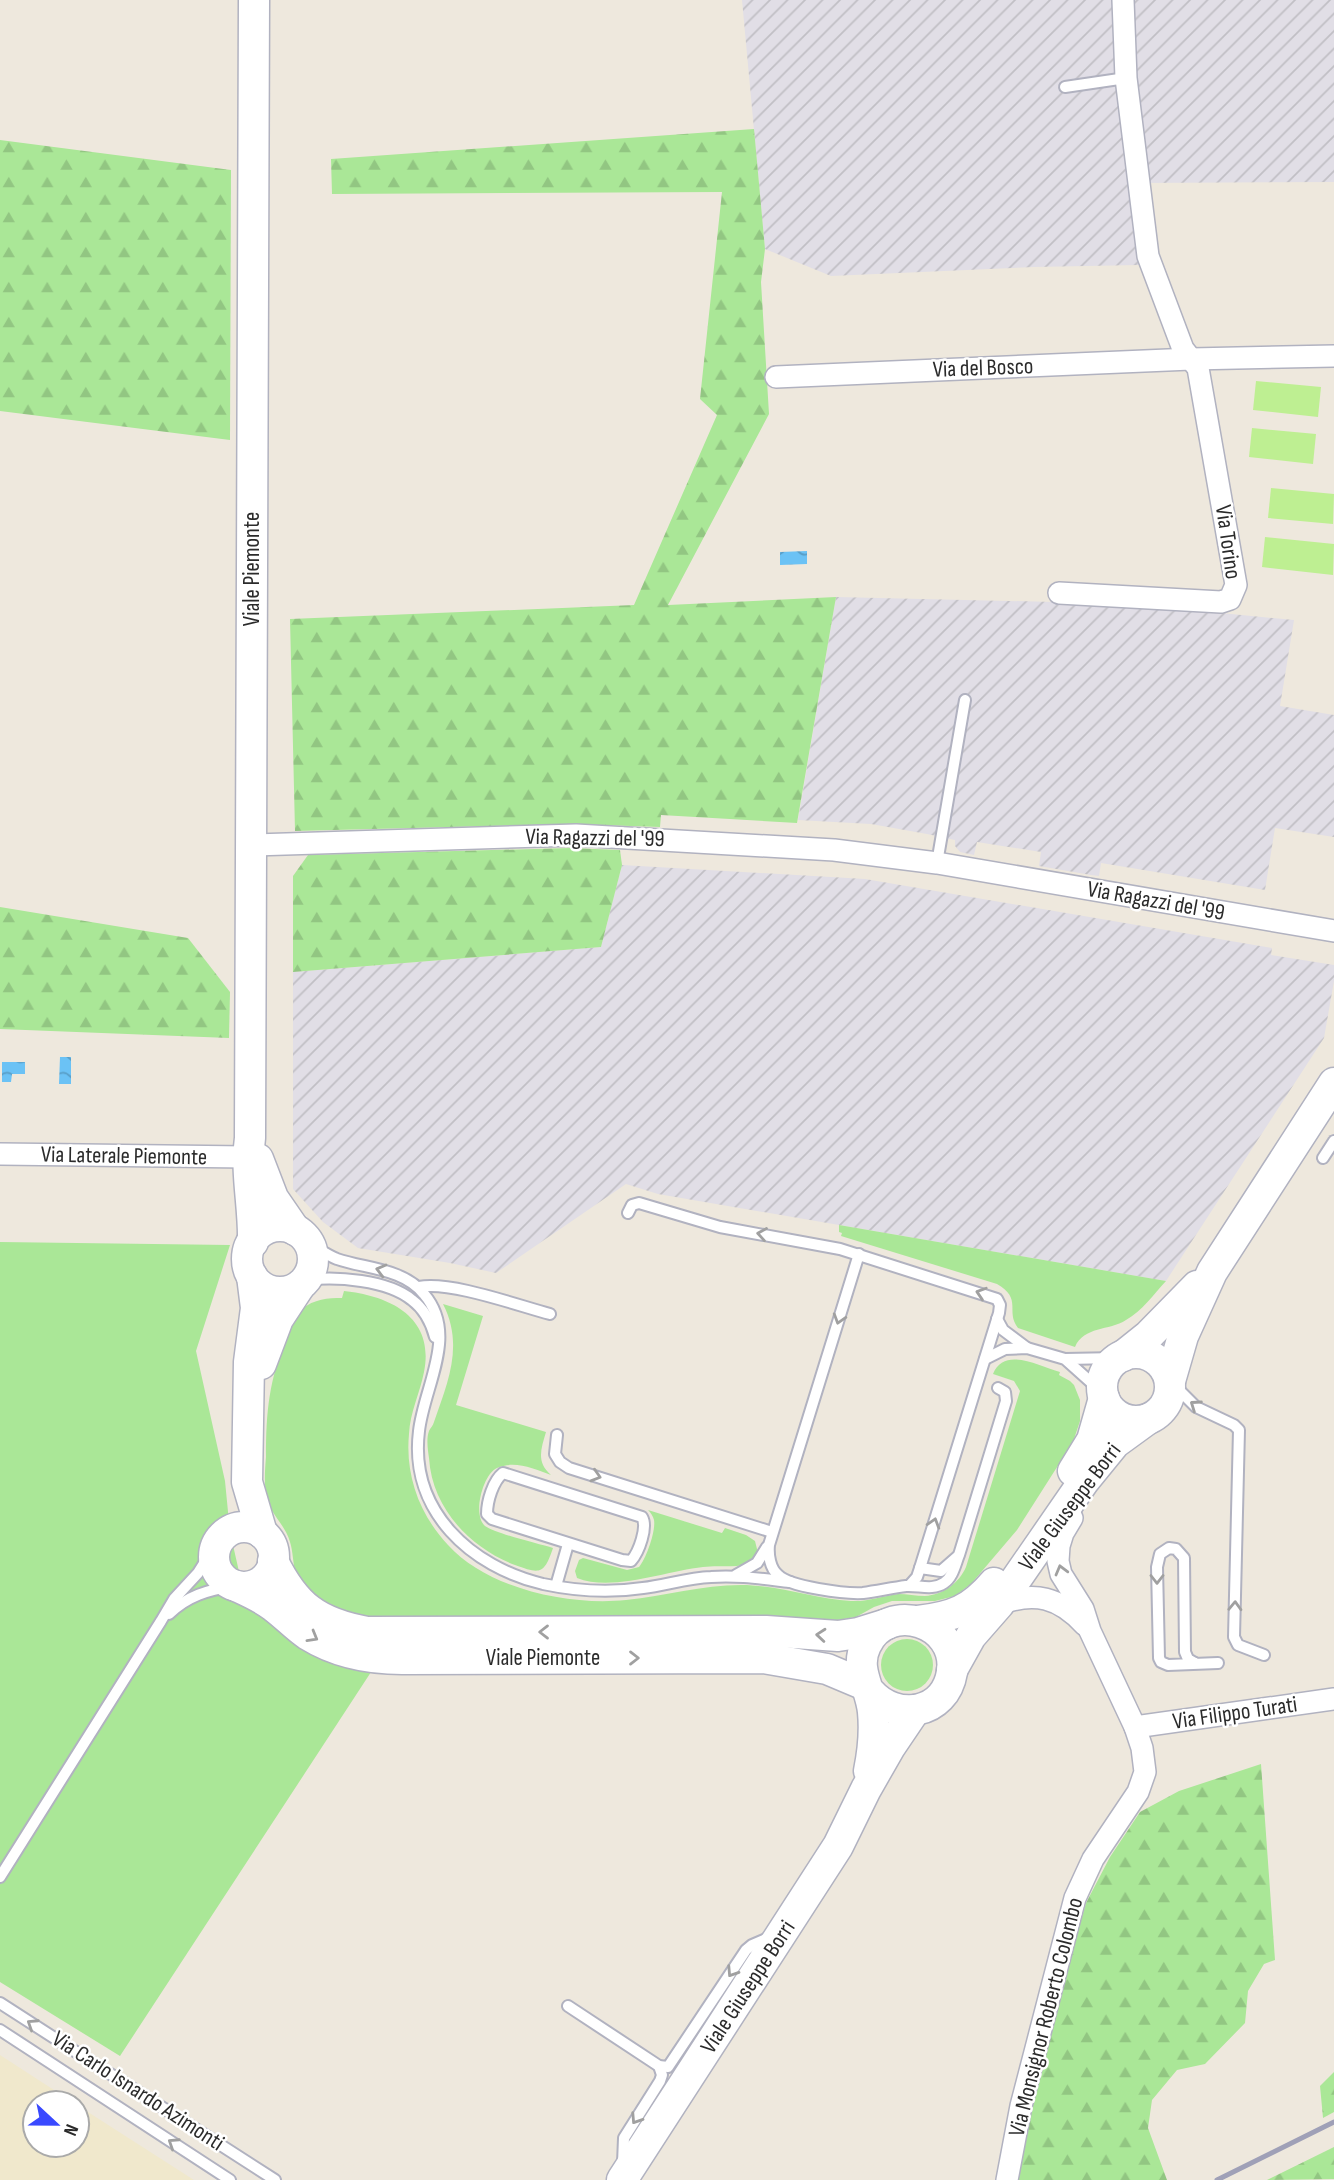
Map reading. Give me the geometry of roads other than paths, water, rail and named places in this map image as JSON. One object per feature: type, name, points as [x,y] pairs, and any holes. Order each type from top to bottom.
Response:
[{"type":"street","name":"Viale Piemonte","points":[[253,1242],[249,1148],[254,0]]},
{"type":"street","points":[[1123,0],[1126,78],[1148,256],[1183,349],[1191,359]]},
{"type":"street","name":"Via del Bosco","points":[[776,377],[1191,359],[1334,356]]},
{"type":"street","name":"Via Torino","points":[[1059,593],[1221,602],[1232,596],[1236,574],[1198,368],[1191,359]]},
{"type":"street","name":"Via Ragazzi del '99","points":[[251,845],[576,835],[834,849],[937,863],[1334,931]]},
{"type":"street","name":"Viale Giuseppe Borri","points":[[623,2179],[838,1846],[893,1741],[915,1710],[929,1706],[940,1697],[971,1636],[999,1604],[1084,1481],[1122,1438],[1157,1414],[1166,1403],[1183,1336],[1212,1272],[1334,1083]]},
{"type":"street","name":"Viale Piemonte","points":[[249,1148],[273,1198],[302,1237]]},
{"type":"street","name":"Via Laterale Piemonte","points":[[0,1154],[249,1148]]},
{"type":"street","points":[[247,1482],[214,1556],[218,1572],[223,1578],[236,1586],[245,1587],[261,1582],[274,1561],[272,1547],[262,1533],[247,1482],[248,1362],[256,1308],[248,1259],[253,1242],[259,1234],[276,1227],[302,1237],[313,1263],[275,1325],[249,1397]]},
{"type":"street","name":"Viale Giuseppe Borri","points":[[866,1789],[874,1736],[867,1689],[861,1671],[861,1657],[866,1643],[875,1632],[887,1624],[902,1619],[939,1618],[961,1612],[981,1598],[1023,1547],[1085,1452],[1095,1432],[1108,1369],[1148,1336],[1212,1272]]},
{"type":"street","points":[[252,1276],[263,1287],[272,1291],[281,1292],[302,1284]]},
{"type":"street","points":[[1120,1357],[1140,1353],[1150,1356],[1164,1367],[1170,1381]]},
{"type":"street","name":"Viale Giuseppe Borri","points":[[1104,1396],[1118,1416],[1129,1420],[1148,1419]]},
{"type":"street","name":"Via Monsignor Roberto Colombo","points":[[1007,2180],[1021,2106],[1074,1902],[1091,1864],[1134,1798],[1143,1779],[1144,1758],[1135,1727],[1090,1631],[1083,1609],[1063,1579],[1058,1555],[1063,1533],[1095,1486],[1103,1458]]},
{"type":"street","points":[[220,1540],[235,1528],[247,1527],[262,1533]]},
{"type":"street","name":"Viale Piemonte","points":[[274,1561],[289,1590],[310,1611],[341,1626],[374,1633],[766,1631],[831,1636],[858,1633],[887,1624]]},
{"type":"street","name":"Viale Piemonte","points":[[236,1586],[272,1605],[314,1639],[365,1657],[763,1658],[827,1669],[867,1689]]},
{"type":"street","name":"Via Monsignor Roberto Colombo","points":[[999,1604],[1022,1598],[1046,1599],[1065,1607],[1090,1631]]},
{"type":"street","points":[[918,1620],[940,1633],[951,1656],[952,1670]]},
{"type":"street","points":[[867,1689],[887,1707],[901,1711],[915,1710]]},
{"type":"street","name":"Via Filippo Turati","points":[[1135,1727],[1334,1699]]},
{"type":"lane","points":[[1065,88],[1126,78]]},
{"type":"lane","points":[[937,863],[965,700]]},
{"type":"lane","points":[[1323,1158],[1334,1141]]},
{"type":"lane","points":[[628,1213],[632,1205],[639,1203],[710,1225],[859,1254],[997,1299],[1000,1305],[985,1359],[917,1577],[909,1586]]},
{"type":"lane","points":[[302,1237],[334,1258],[408,1280],[419,1287],[428,1298],[438,1321],[440,1338],[418,1437],[420,1468],[427,1493],[456,1539],[482,1560],[509,1573],[556,1586],[622,1591],[687,1579],[735,1575],[855,1593],[942,1585],[952,1574],[959,1555],[1006,1401],[1006,1394],[998,1388]]},
{"type":"lane","points":[[790,1582],[776,1573],[769,1555],[769,1545],[859,1254]]},
{"type":"lane","points":[[302,1284],[335,1278],[373,1284],[407,1296],[427,1315],[435,1335],[437,1357]]},
{"type":"lane","points":[[419,1287],[437,1286],[550,1314]]},
{"type":"lane","points":[[997,1319],[1003,1330],[1027,1348]]},
{"type":"lane","points":[[985,1359],[1005,1349],[1027,1348],[1065,1359],[1120,1357]]},
{"type":"lane","points":[[1065,1359],[1104,1396]]},
{"type":"lane","points":[[1170,1381],[1200,1410],[1234,1425],[1239,1430],[1234,1637],[1238,1645],[1265,1655]]},
{"type":"lane","points":[[557,1435],[555,1454],[560,1462],[569,1468],[772,1532]]},
{"type":"lane","points":[[508,1473],[635,1514],[645,1520],[635,1556],[631,1560],[568,1544],[488,1516],[487,1508],[499,1476],[508,1473]]},
{"type":"lane","points":[[0,1877],[174,1599],[198,1573],[220,1540]]},
{"type":"lane","points":[[556,1586],[568,1544]]},
{"type":"lane","points":[[735,1575],[757,1563],[769,1545]]},
{"type":"lane","points":[[1195,1663],[1188,1659],[1185,1652],[1184,1558],[1176,1549],[1169,1548],[1160,1554],[1157,1567],[1158,1656],[1161,1662],[1168,1665],[1218,1663]]},
{"type":"lane","points":[[920,1567],[941,1571],[959,1555]]},
{"type":"lane","points":[[161,1621],[193,1597],[236,1586]]},
{"type":"lane","points":[[568,2006],[659,2066],[667,2067],[749,1947],[784,1933]]},
{"type":"lane","name":"Via Carlo Isnardo Azimonti","points":[[0,2003],[275,2180]]},
{"type":"lane","name":"Via Carlo Isnardo Azimonti","points":[[0,2030],[230,2180]]},
{"type":"lane","points":[[623,2179],[624,2138],[660,2081],[662,2072],[659,2066]]},
{"type":"water","points":[[807,551],[807,564],[780,565],[780,552]]},
{"type":"water","points":[[60,1057],[71,1057],[71,1084],[59,1084]]},
{"type":"water","points":[[2,1062],[25,1062],[25,1074],[12,1074],[11,1082],[2,1082]]},
{"type":"railway","points":[[1217,2180],[1334,2122]]}]
